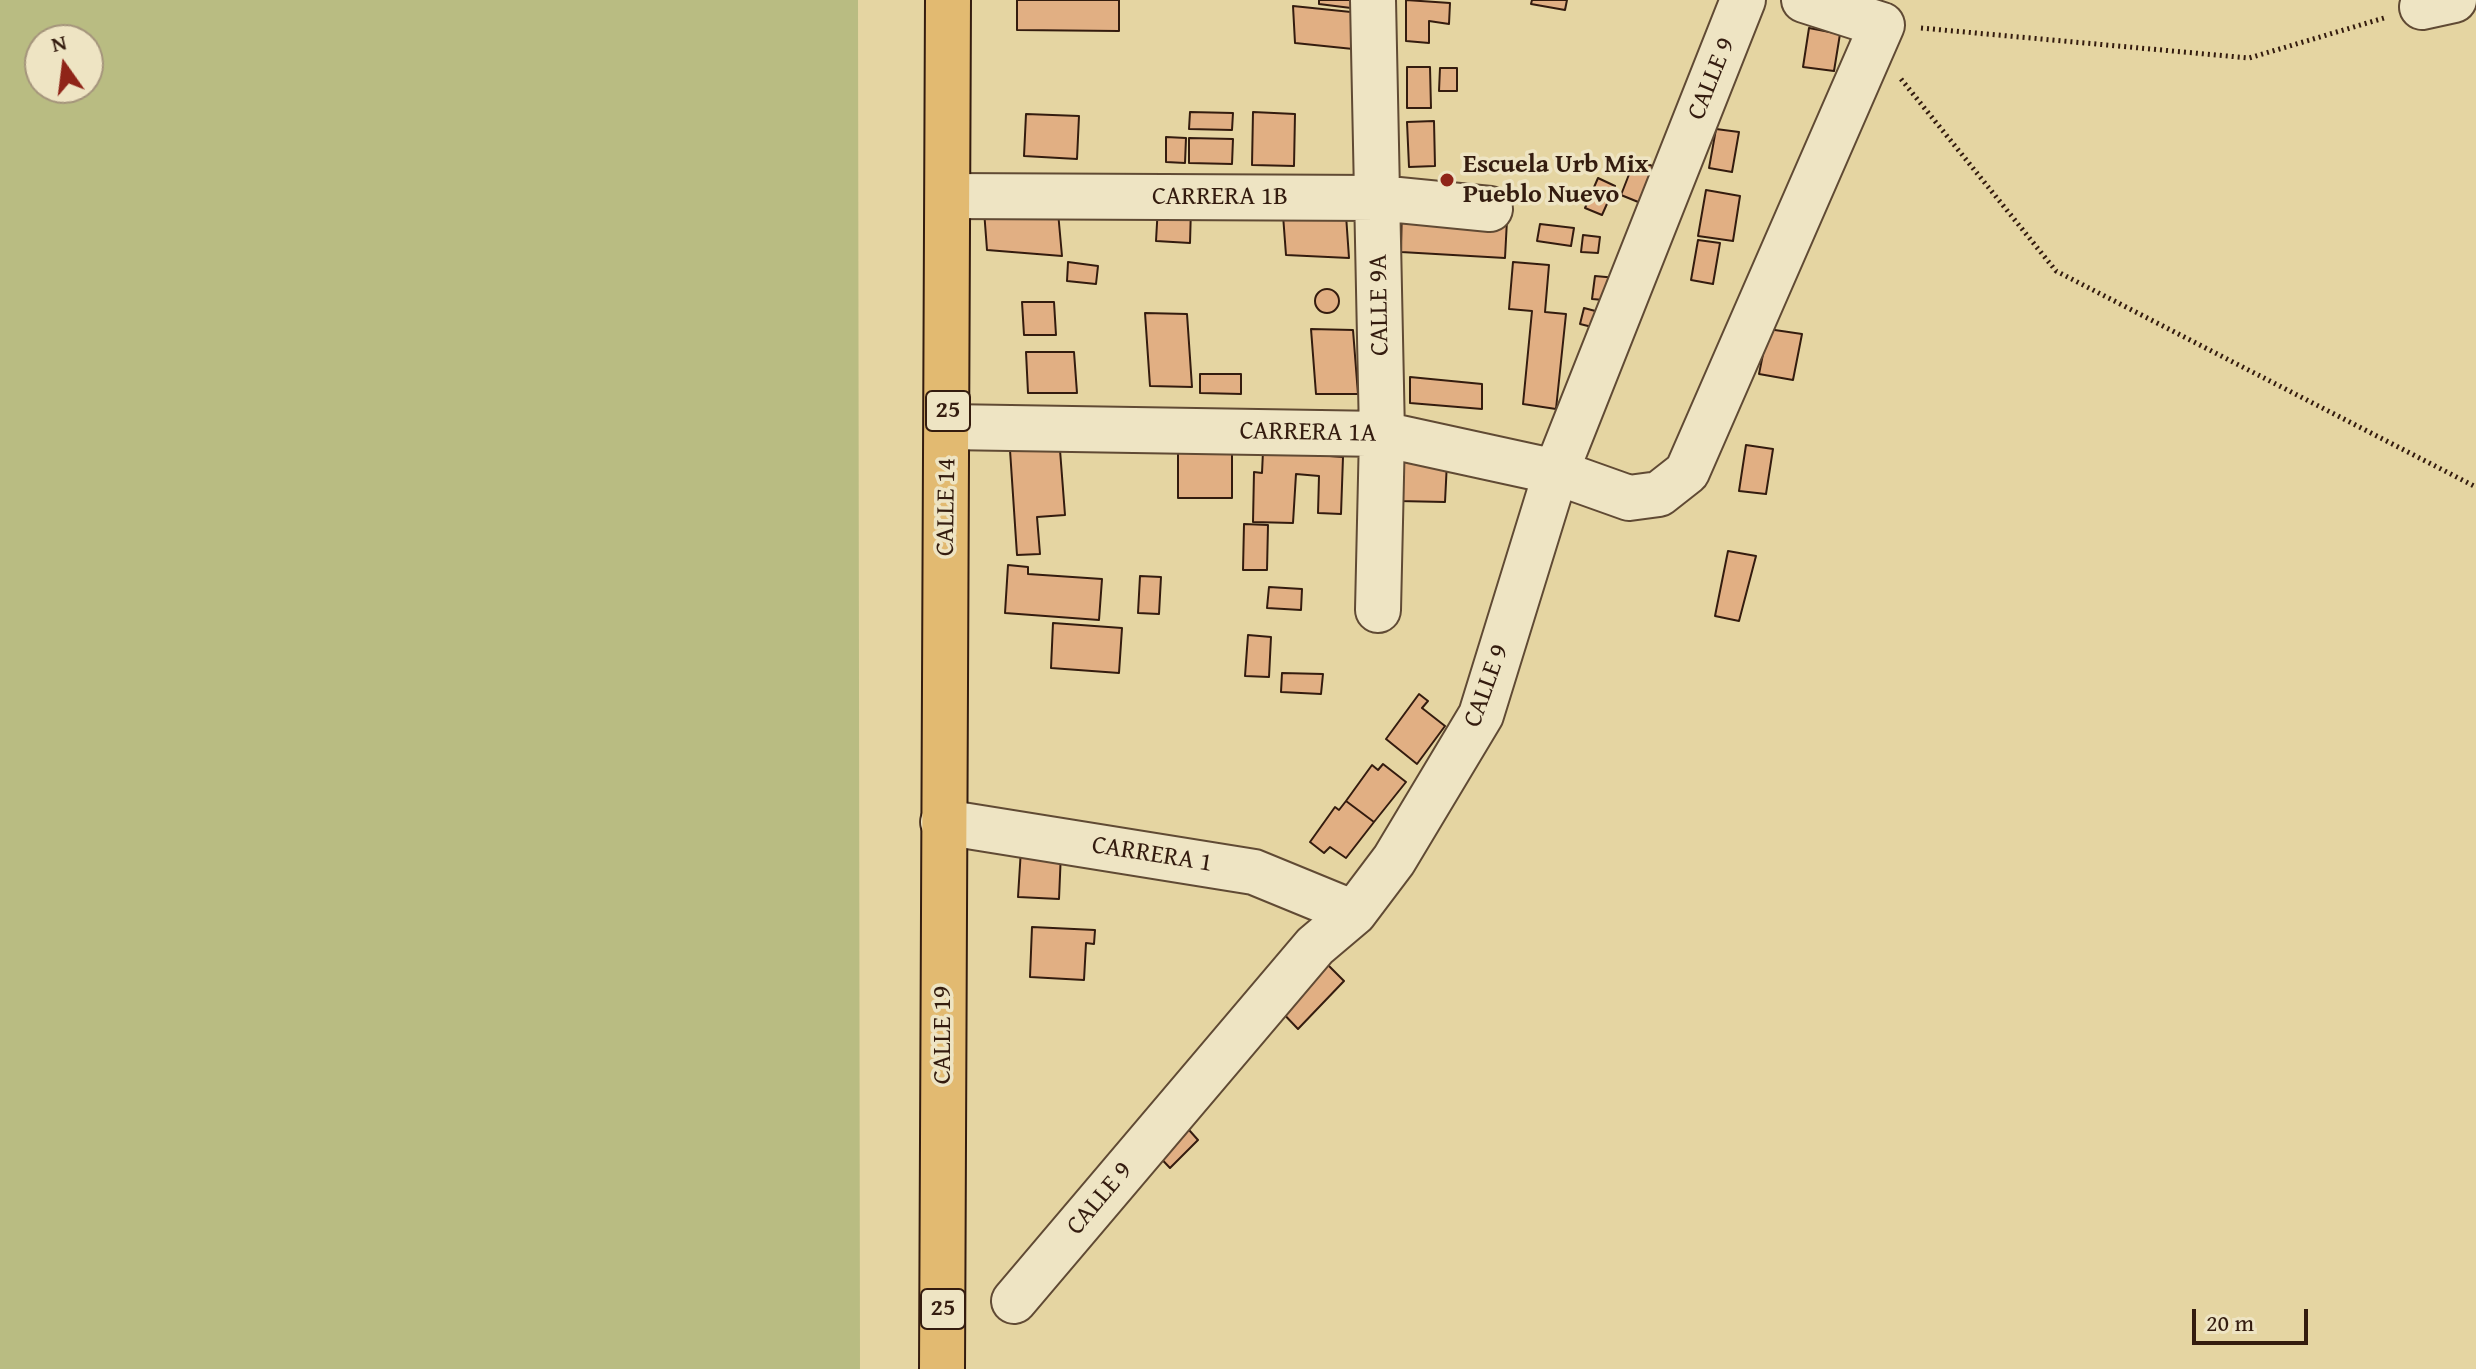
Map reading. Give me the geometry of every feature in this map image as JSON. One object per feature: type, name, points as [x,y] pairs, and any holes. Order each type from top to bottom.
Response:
[{"type":"highway","name":"CALLE 14","points":[[943,822],[948,427],[948,0]]},
{"type":"highway","name":"CALLE 19","points":[[942,1369],[943,822]]},
{"type":"street","name":"CALLE 9A","points":[[1373,0],[1382,434],[1378,610]]},
{"type":"street","name":"CALLE 9","points":[[1014,1301],[1315,946],[1354,913],[1394,860],[1481,715],[1556,472],[1743,0]]},
{"type":"street","points":[[1804,0],[1882,25]]},
{"type":"street","name":"CARRERA 1A","points":[[948,427],[1382,434],[1556,472],[1629,498],[1659,494],[1687,472],[1882,25]]},
{"type":"street","name":"CARRERA 1B","points":[[948,196],[1378,198],[1490,209]]},
{"type":"street","name":"CARRERA 1","points":[[943,822],[1254,872],[1354,913]]},
{"type":"path","points":[[2438,4],[2249,58],[1882,25],[1897,74],[2056,271],[2476,487]]},
{"type":"green space","points":[[0,0],[858,0],[860,1369],[0,1369]]},
{"type":"building","points":[[1017,0],[1119,0],[1119,31],[1017,30]]},
{"type":"building","points":[[1319,0],[1351,0],[1351,8],[1319,4]]},
{"type":"building","points":[[1406,0],[1450,3],[1449,24],[1429,21],[1429,43],[1406,41]]},
{"type":"building","points":[[1532,0],[1567,0],[1565,10],[1531,4]]},
{"type":"building","points":[[1293,6],[1351,12],[1353,49],[1295,43]]},
{"type":"building","points":[[1809,28],[1840,34],[1834,71],[1803,67]]},
{"type":"building","points":[[1407,67],[1430,67],[1431,108],[1407,108]]},
{"type":"building","points":[[1440,68],[1457,68],[1457,91],[1439,91]]},
{"type":"building","points":[[1190,112],[1233,113],[1232,130],[1189,129]]},
{"type":"building","points":[[1253,112],[1295,114],[1294,166],[1252,165]]},
{"type":"building","points":[[1026,114],[1079,116],[1077,159],[1024,156]]},
{"type":"building","points":[[1434,121],[1435,166],[1409,167],[1407,122]]},
{"type":"building","points":[[1716,129],[1739,132],[1732,172],[1709,168]]},
{"type":"building","points":[[1166,137],[1186,138],[1185,163],[1166,162]]},
{"type":"building","points":[[1189,138],[1233,139],[1232,164],[1189,163]]},
{"type":"building","points":[[1635,159],[1667,172],[1653,208],[1621,195]]},
{"type":"building","points":[[1598,178],[1615,186],[1602,215],[1585,208]]},
{"type":"building","points":[[1706,190],[1740,196],[1733,241],[1698,236]]},
{"type":"building","points":[[983,197],[1057,201],[1062,256],[987,250]]},
{"type":"building","points":[[1402,202],[1507,220],[1505,258],[1401,252]]},
{"type":"building","points":[[1158,206],[1191,208],[1190,243],[1156,241]]},
{"type":"building","points":[[1283,215],[1346,215],[1349,258],[1286,255]]},
{"type":"building","points":[[1540,224],[1574,228],[1571,246],[1537,241]]},
{"type":"building","points":[[1583,235],[1600,237],[1598,253],[1581,252]]},
{"type":"building","points":[[1698,240],[1720,243],[1713,284],[1691,280]]},
{"type":"building","points":[[1068,262],[1098,266],[1096,284],[1067,281]]},
{"type":"building","points":[[1513,262],[1549,265],[1545,312],[1566,314],[1556,409],[1523,404],[1532,311],[1509,309]]},
{"type":"building","points":[[1595,276],[1617,278],[1615,301],[1592,299]]},
{"type":"building","points":[[1327,289],[1335,293],[1339,301],[1335,309],[1327,313],[1319,309],[1315,301],[1319,293]]},
{"type":"building","points":[[1022,302],[1054,302],[1056,335],[1024,335]]},
{"type":"building","points":[[1584,308],[1603,313],[1600,329],[1580,324]]},
{"type":"building","points":[[1145,313],[1187,314],[1192,387],[1150,386]]},
{"type":"building","points":[[1311,329],[1353,330],[1358,394],[1316,394]]},
{"type":"building","points":[[1768,329],[1802,334],[1793,380],[1759,374]]},
{"type":"building","points":[[1026,352],[1074,352],[1077,393],[1028,393]]},
{"type":"building","points":[[1200,374],[1241,374],[1241,394],[1200,393]]},
{"type":"building","points":[[1410,377],[1482,384],[1482,409],[1410,403]]},
{"type":"building","points":[[1746,445],[1773,449],[1766,494],[1739,491]]},
{"type":"building","points":[[1010,450],[1060,450],[1065,515],[1037,517],[1040,554],[1017,555]]},
{"type":"building","points":[[1178,450],[1232,450],[1232,498],[1178,498]]},
{"type":"building","points":[[1263,451],[1343,457],[1341,514],[1318,513],[1319,476],[1296,474],[1293,523],[1253,522],[1254,472],[1262,473]]},
{"type":"building","points":[[1399,461],[1447,462],[1445,502],[1398,501]]},
{"type":"building","points":[[1244,524],[1268,525],[1267,570],[1243,570]]},
{"type":"building","points":[[1728,551],[1756,556],[1739,621],[1715,616]]},
{"type":"building","points":[[1008,565],[1028,567],[1028,574],[1102,579],[1099,620],[1005,613]]},
{"type":"building","points":[[1140,576],[1161,577],[1159,614],[1138,613]]},
{"type":"building","points":[[1269,587],[1302,589],[1301,610],[1267,608]]},
{"type":"building","points":[[1053,623],[1122,628],[1119,673],[1051,668]]},
{"type":"building","points":[[1248,635],[1271,637],[1269,677],[1245,676]]},
{"type":"building","points":[[1282,673],[1323,674],[1321,694],[1281,692]]},
{"type":"building","points":[[1419,694],[1428,701],[1422,708],[1445,726],[1417,764],[1386,739]]},
{"type":"building","points":[[1383,764],[1406,782],[1374,822],[1346,801],[1372,765],[1378,770]]},
{"type":"building","points":[[1346,801],[1374,822],[1346,858],[1330,847],[1324,853],[1310,842],[1335,807],[1339,810]]},
{"type":"building","points":[[1021,849],[1061,852],[1059,899],[1018,897]]},
{"type":"building","points":[[1032,927],[1095,930],[1094,944],[1086,943],[1084,980],[1030,977]]},
{"type":"building","points":[[1325,962],[1344,981],[1298,1029],[1277,1007]]},
{"type":"building","points":[[1181,1121],[1198,1140],[1170,1168],[1153,1150]]},
{"type":"place","name":"Escuela Urb Mix Pueblo Nuevo","points":[[1447,180]]}]
